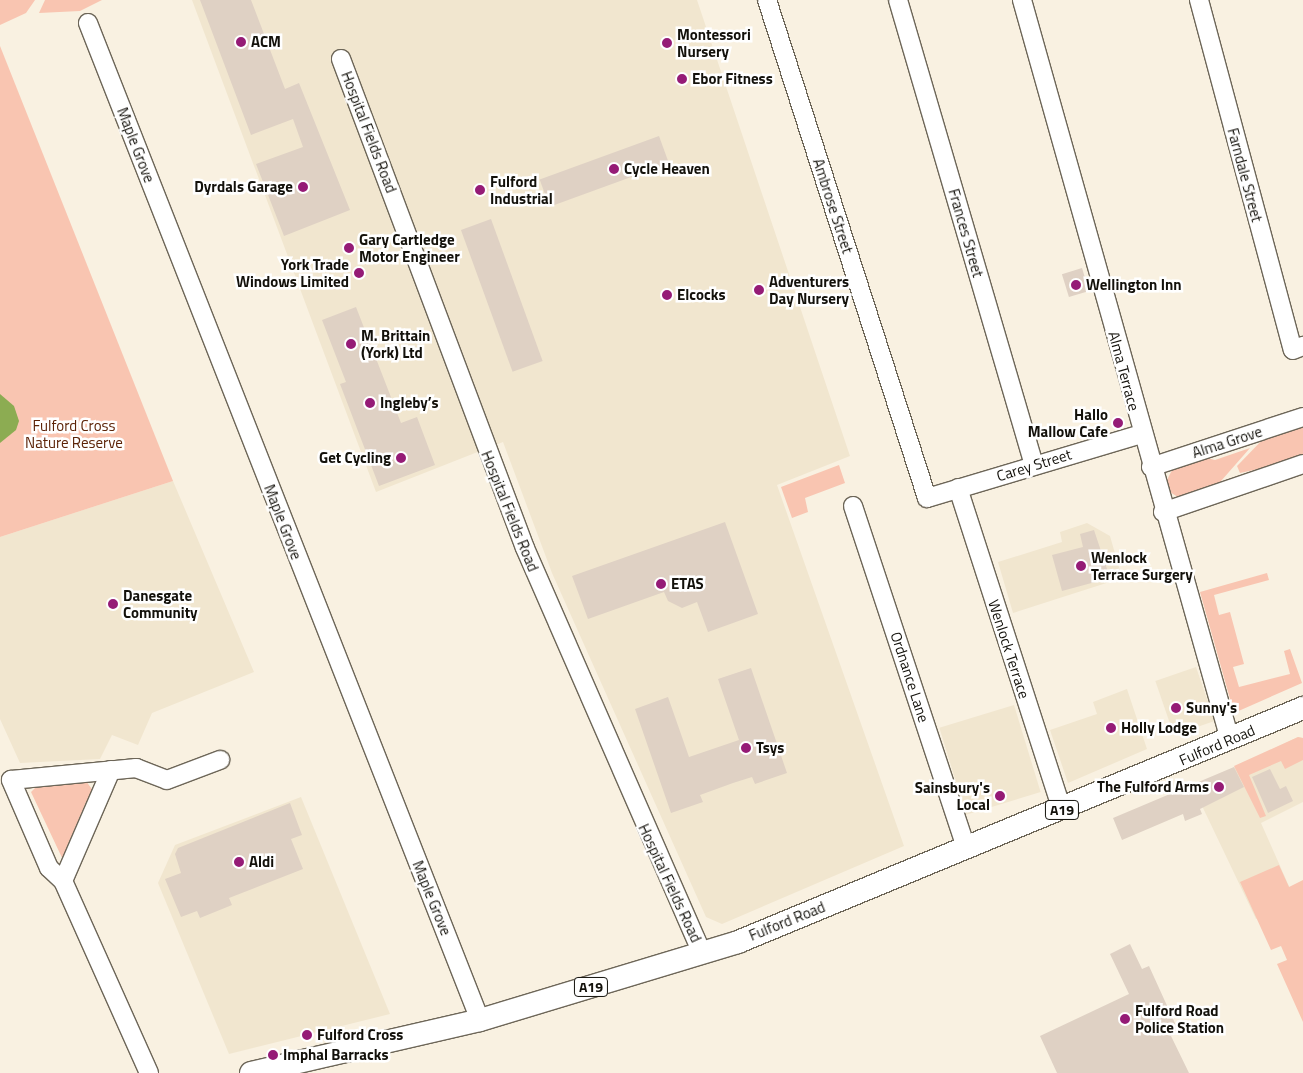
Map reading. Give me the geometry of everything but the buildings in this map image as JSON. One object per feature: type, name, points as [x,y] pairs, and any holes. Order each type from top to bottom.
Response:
[{"type":"main road","name":"Fulford Road","points":[[250,1073],[480,1020],[702,954],[1062,810],[1303,708]]},
{"type":"street","name":"Ambrose Street","points":[[767,0],[927,498]]},
{"type":"street","name":"Frances Street","points":[[898,0],[1034,466]]},
{"type":"street","name":"Alma Terrace","points":[[1022,0],[1163,512],[1230,740]]},
{"type":"street","name":"Farndale Street","points":[[1199,0],[1298,348]]},
{"type":"street","name":"Maple Grove","points":[[88,23],[480,1020]]},
{"type":"street","name":"Hospital Fields Road","points":[[341,59],[524,548],[702,954]]},
{"type":"street","name":"Alma Grove","points":[[1151,467],[1303,417]]},
{"type":"street","name":"Carey Street","points":[[927,498],[1142,434]]},
{"type":"street","points":[[1163,512],[1303,464]]},
{"type":"street","name":"Wenlock Terrace","points":[[958,488],[1062,810]]},
{"type":"street","name":"Ordnance Lane","points":[[853,506],[966,848]]},
{"type":"street","points":[[149,1073],[63,881],[49,868],[11,780],[136,768],[168,780],[220,760]]},
{"type":"street","points":[[63,881],[111,770]]},
{"type":"shaded area","points":[[192,0],[697,0],[850,456],[777,485],[904,846],[722,924],[706,917],[552,573],[503,442],[376,492]]},
{"type":"shaded area","points":[[0,394],[14,406],[19,421],[16,430],[0,443]]},
{"type":"shaded area","name":"Danesgate Community","points":[[173,481],[254,672],[152,713],[138,745],[112,735],[100,759],[20,763],[0,719],[0,537]]},
{"type":"shaded area","points":[[1087,523],[1110,536],[1122,578],[1013,613],[998,562],[1062,542],[1060,532]]},
{"type":"shaded area","points":[[1196,667],[1215,721],[1174,735],[1155,681]]},
{"type":"shaded area","points":[[1127,689],[1147,749],[1068,783],[1050,730],[1097,714],[1093,702]]},
{"type":"shaded area","points":[[1014,705],[1041,792],[966,815],[939,728]]},
{"type":"shaded area","points":[[1298,737],[1303,738],[1303,802],[1261,823],[1296,902],[1256,919],[1193,787]]},
{"type":"shaded area","points":[[301,797],[390,1014],[229,1054],[158,883],[175,845]]},
{"type":"green space","points":[[0,0],[35,0],[26,13],[0,25]]},
{"type":"green space","points":[[45,0],[102,0],[80,11],[39,13]]},
{"type":"green space","name":"Fulford Cross Nature Reserve","points":[[0,46],[173,481],[0,537]]},
{"type":"green space","points":[[1303,426],[1303,459],[1240,473],[1237,466],[1268,434]]},
{"type":"green space","points":[[1250,448],[1214,489],[1181,499],[1170,492],[1167,480],[1174,466],[1202,457],[1215,460]]},
{"type":"green space","points":[[839,465],[845,483],[805,498],[808,512],[792,518],[781,487]]},
{"type":"green space","points":[[1267,573],[1269,580],[1214,595],[1219,615],[1230,612],[1244,664],[1233,667],[1239,687],[1290,674],[1284,651],[1290,649],[1302,683],[1234,713],[1200,592]]},
{"type":"green space","points":[[1298,737],[1303,738],[1303,760],[1285,769],[1281,761],[1249,775],[1266,816],[1260,818],[1234,766]]},
{"type":"green space","points":[[86,781],[94,792],[92,802],[86,802],[64,854],[64,862],[31,792],[38,785]]},
{"type":"green space","points":[[1279,865],[1289,887],[1303,880],[1303,1022],[1277,964],[1287,960],[1281,946],[1271,950],[1240,882]]},
{"type":"place","name":"ACM","points":[[241,42]]},
{"type":"place","name":"Montessori Nursery","points":[[667,43]]},
{"type":"place","name":"Ebor Fitness","points":[[682,79]]},
{"type":"place","name":"Cycle Heaven","points":[[614,169]]},
{"type":"place","name":"Dyrdals Garage","points":[[303,187]]},
{"type":"place","name":"Fulford Industrial","points":[[480,190]]},
{"type":"place","name":"Gary Cartledge Motor Engineer","points":[[349,248]]},
{"type":"place","name":"York Trade Windows Limited","points":[[359,273]]},
{"type":"place","name":"Wellington Inn","points":[[1076,285]]},
{"type":"place","name":"Adventurers Day Nursery","points":[[759,290]]},
{"type":"place","name":"Elcocks","points":[[667,295]]},
{"type":"place","name":"M. Brittain (York) Ltd","points":[[351,344]]},
{"type":"place","name":"Ingleby’s","points":[[370,403]]},
{"type":"place","name":"Hallo Mallow Cafe","points":[[1118,423]]},
{"type":"place","name":"Get Cycling","points":[[401,458]]},
{"type":"place","name":"Wenlock Terrace Surgery","points":[[1081,566]]},
{"type":"place","name":"ETAS","points":[[661,584]]},
{"type":"place","name":"Danesgate Community","points":[[113,604]]},
{"type":"place","name":"Sunny's","points":[[1176,708]]},
{"type":"place","name":"Holly Lodge","points":[[1111,728]]},
{"type":"place","name":"Tsys","points":[[746,748]]},
{"type":"place","name":"The Fulford Arms","points":[[1219,787]]},
{"type":"place","name":"Sainsbury's Local","points":[[1000,796]]},
{"type":"place","name":"Aldi","points":[[239,862]]},
{"type":"place","name":"Fulford Road Police Station","points":[[1125,1019]]},
{"type":"place","name":"Fulford Cross","points":[[307,1035]]},
{"type":"place","name":"Imphal Barracks","points":[[273,1055]]}]
